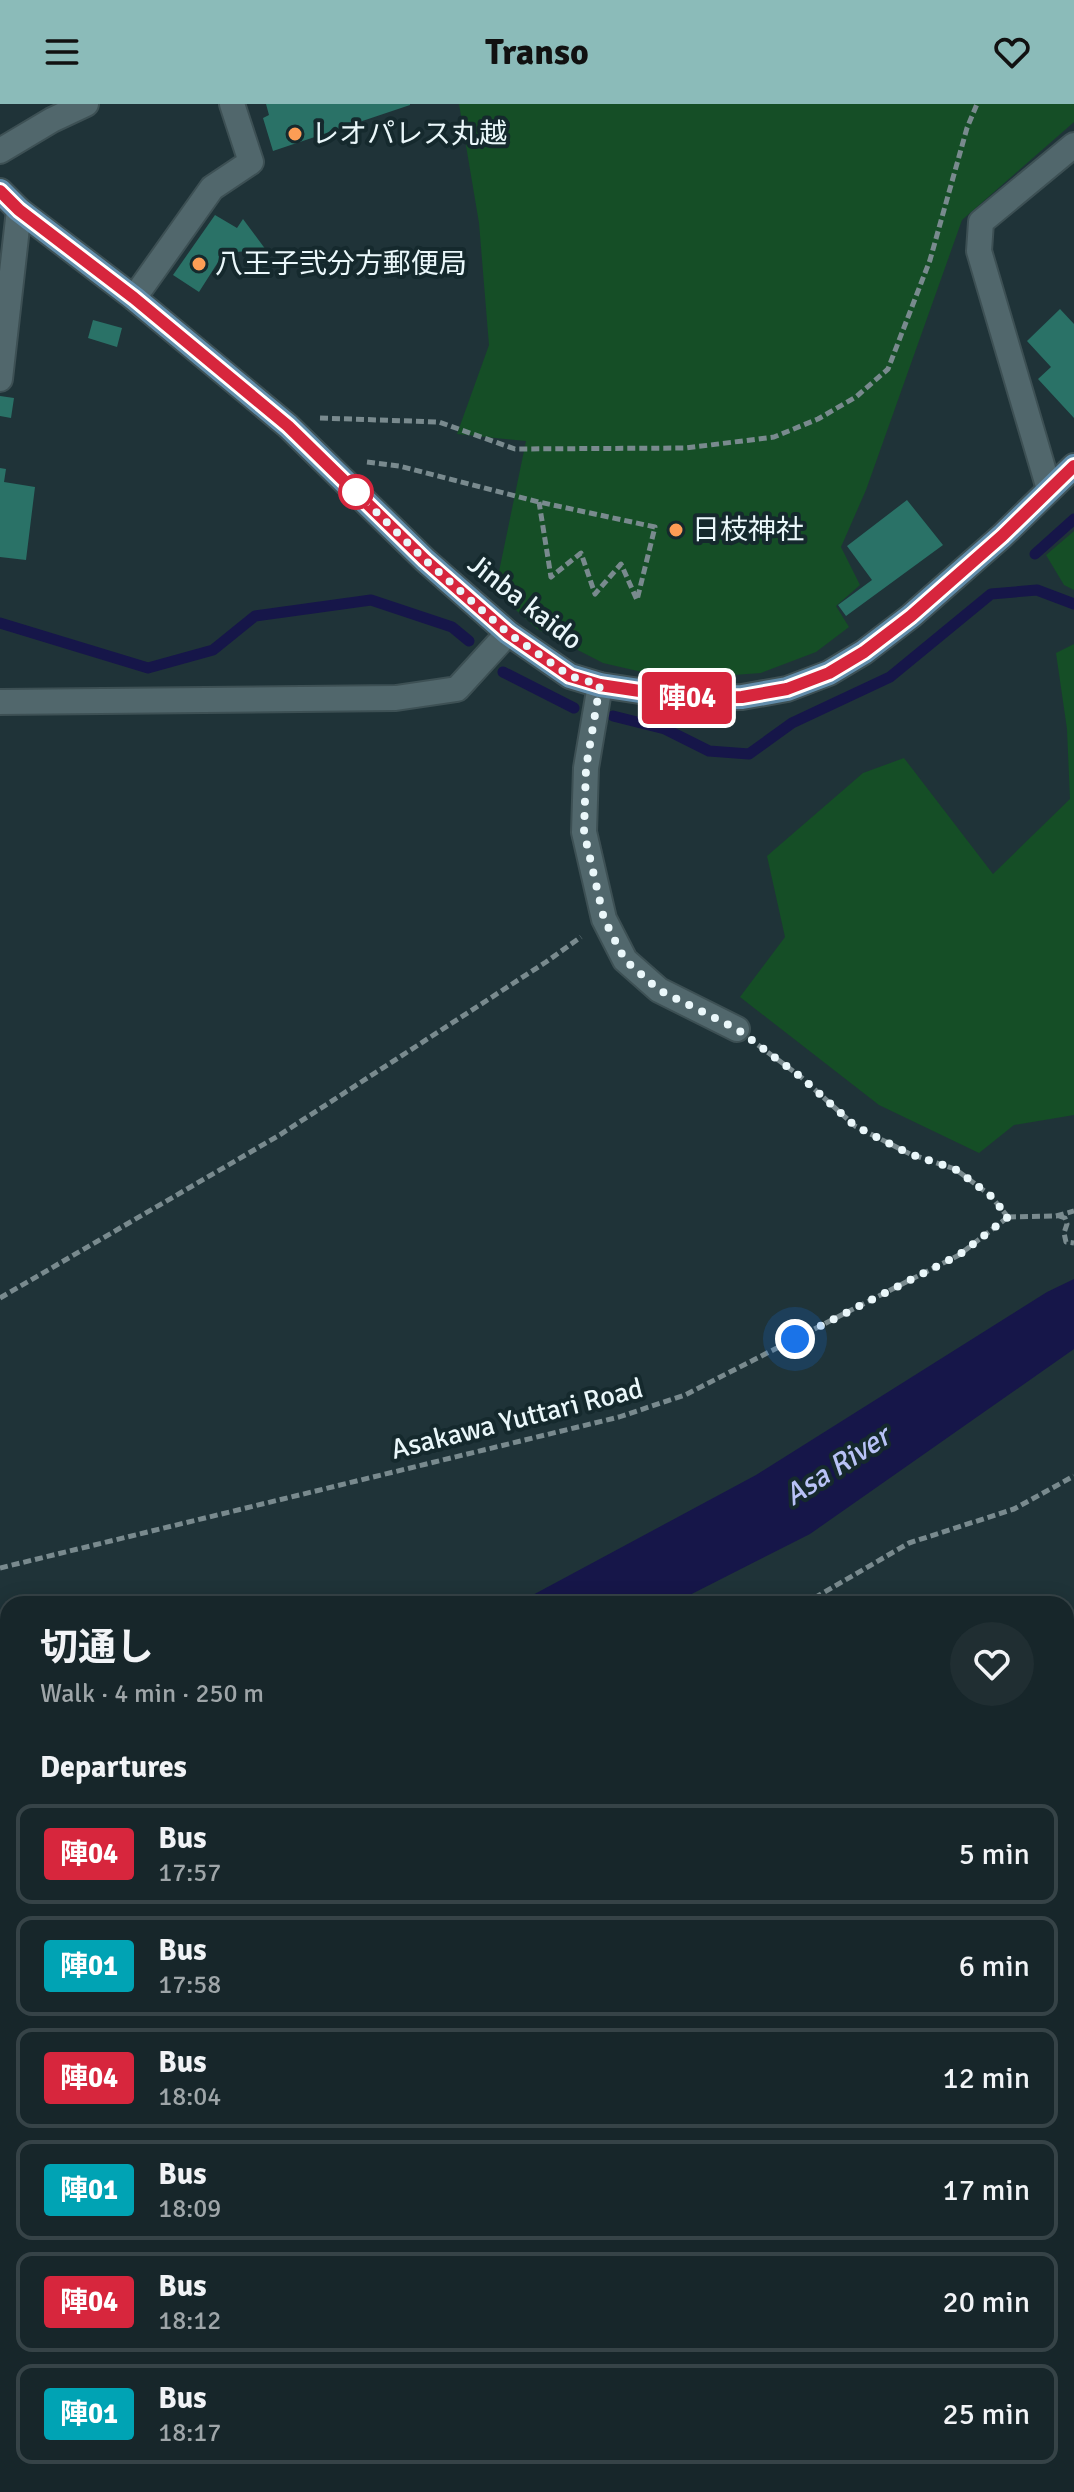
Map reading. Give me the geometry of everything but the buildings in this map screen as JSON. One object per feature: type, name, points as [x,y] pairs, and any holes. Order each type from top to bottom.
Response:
[{"type":"main road","name":"Jinba kaido","points":[[0,191],[19,210],[134,298],[288,426],[425,560],[508,633],[570,676],[600,685],[686,698],[742,697],[787,689],[829,673],[864,652],[911,616],[1002,536],[1074,466]]},
{"type":"street","points":[[0,151],[86,104]]},
{"type":"street","points":[[134,298],[212,188],[251,162],[232,104]]},
{"type":"street","points":[[1049,489],[979,251],[981,222],[1074,145]]},
{"type":"street","points":[[0,379],[19,210]]},
{"type":"street","points":[[0,702],[396,698],[457,689],[508,633]]},
{"type":"street","points":[[600,685],[586,768],[584,832],[604,919],[625,960],[659,990],[737,1029]]},
{"type":"path","points":[[288,426],[324,417],[439,422],[515,449],[686,448],[774,437],[818,419],[856,397],[888,369],[930,260],[967,128],[977,104]]},
{"type":"path","points":[[387,464],[655,527],[637,600],[621,564],[595,594],[581,553],[551,577],[539,502]]},
{"type":"path","points":[[0,1298],[278,1136],[546,962],[604,919]]},
{"type":"path","points":[[737,1029],[801,1077],[855,1126],[910,1154],[955,1169],[990,1195],[1008,1217],[1065,1218],[1066,1242],[1074,1243]]},
{"type":"path","points":[[1056,1216],[1074,1211]]},
{"type":"path","name":"Asakawa Yuttari Road","points":[[0,1568],[619,1417],[685,1395],[959,1255],[1008,1217]]},
{"type":"path","points":[[818,1596],[909,1543],[1014,1509],[1074,1476]]},
{"type":"green space","points":[[459,104],[1074,104],[1074,122],[962,220],[866,490],[841,547],[860,585],[836,606],[849,627],[816,652],[761,673],[705,677],[655,675],[603,663],[537,629],[495,591],[526,441],[457,434],[489,345],[479,223]]},
{"type":"green space","points":[[1074,531],[1074,590],[1064,585],[1046,555]]},
{"type":"green space","points":[[1074,644],[1074,1115],[1014,1125],[979,1153],[879,1105],[740,997],[785,937],[767,856],[863,773],[904,758],[993,874],[1070,799],[1067,729],[1056,653]]},
{"type":"water","name":"Asa River","points":[[1074,1279],[1074,1349],[810,1534],[688,1596],[531,1596],[756,1475],[1047,1292]]},
{"type":"waterway","points":[[1035,554],[1074,519]]},
{"type":"waterway","points":[[613,716],[665,729],[709,751],[749,754],[792,723],[890,677],[991,594],[1037,590],[1074,604]]},
{"type":"waterway","points":[[0,623],[148,668],[213,650],[255,616],[371,600],[452,627],[469,641]]},
{"type":"waterway","points":[[503,672],[574,708]]},
{"type":"bus line","name":"陣04","points":[[0,191],[19,210],[134,298],[288,426],[425,560],[508,633],[570,676],[600,685],[686,698],[742,697],[787,689],[829,673],[864,652],[911,616],[1002,536],[1074,466]]},
{"type":"place","name":"レオパレス丸越","points":[[295,134]]},
{"type":"place","name":"八王子弐分方郵便局","points":[[199,264]]},
{"type":"place","name":"日枝神社","points":[[676,530]]},
{"type":"route","points":[[356,492],[425,560],[508,633],[570,676],[600,685],[586,768],[584,832],[604,919],[625,960],[659,990],[737,1029],[801,1077],[855,1126],[910,1154],[955,1169],[990,1195],[1008,1217],[959,1255],[795,1339]]}]
